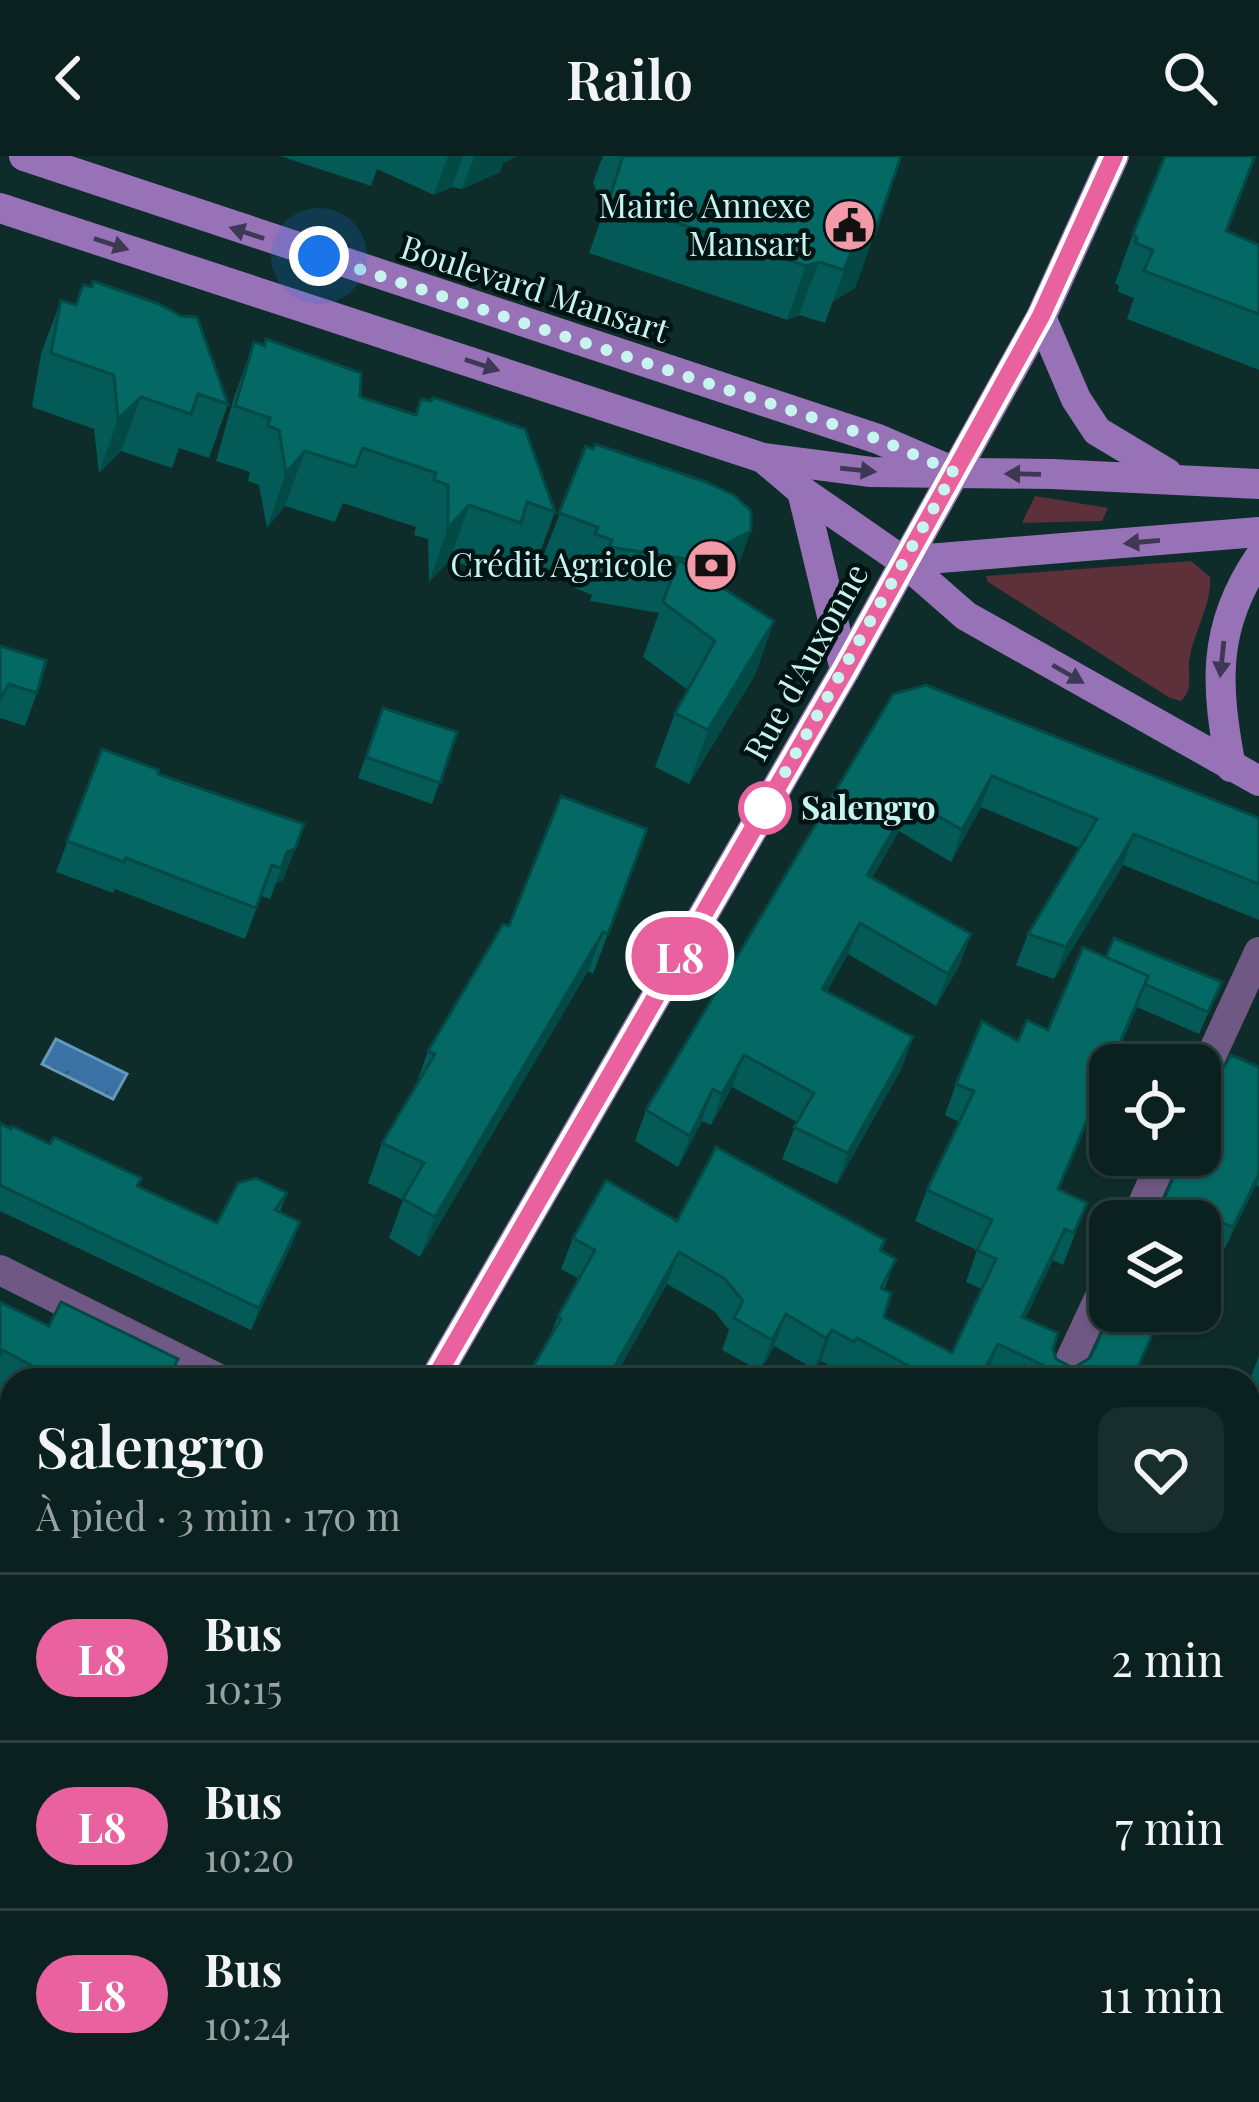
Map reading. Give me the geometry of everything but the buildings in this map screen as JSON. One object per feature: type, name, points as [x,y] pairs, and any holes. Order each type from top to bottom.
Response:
[{"type":"main road","name":"Boulevard Mansart","points":[[24,156],[878,439],[954,472]]},
{"type":"main road","name":"Rue d'Auxonne","points":[[441,1368],[845,670],[1041,316],[1114,156]]},
{"type":"main road","points":[[0,208],[763,458],[871,472],[1259,484]]},
{"type":"main road","points":[[1041,316],[1076,399],[1096,431],[1176,478]]},
{"type":"main road","points":[[763,458],[903,561],[966,616],[1245,774]]},
{"type":"main road","points":[[802,491],[845,670]]},
{"type":"main road","points":[[903,561],[1259,532]]},
{"type":"main road","points":[[1245,774],[1219,693],[1220,655],[1239,587],[1259,558]]},
{"type":"street","points":[[1217,1044],[1259,952]]},
{"type":"street","points":[[0,1270],[197,1368]]},
{"type":"street","points":[[1067,1368],[1089,1320]]},
{"type":"shaded area","points":[[1035,496],[1108,508],[1102,521],[1022,523]]},
{"type":"shaded area","points":[[1191,561],[1210,577],[1210,588],[1191,653],[1189,688],[1181,701],[988,582],[986,576]]},
{"type":"water","points":[[56,1039],[127,1074],[113,1099],[42,1064]]},
{"type":"bus line","name":"L8","points":[[441,1368],[845,670],[1041,316],[1114,156]]},
{"type":"place","name":"Mairie Annexe Mansart","points":[[850,225]]},
{"type":"place","name":"Crédit Agricole","points":[[712,565]]},
{"type":"place","name":"Salengro","points":[[765,808]]},
{"type":"route","points":[[319,256],[878,439],[954,472],[765,808]]}]
